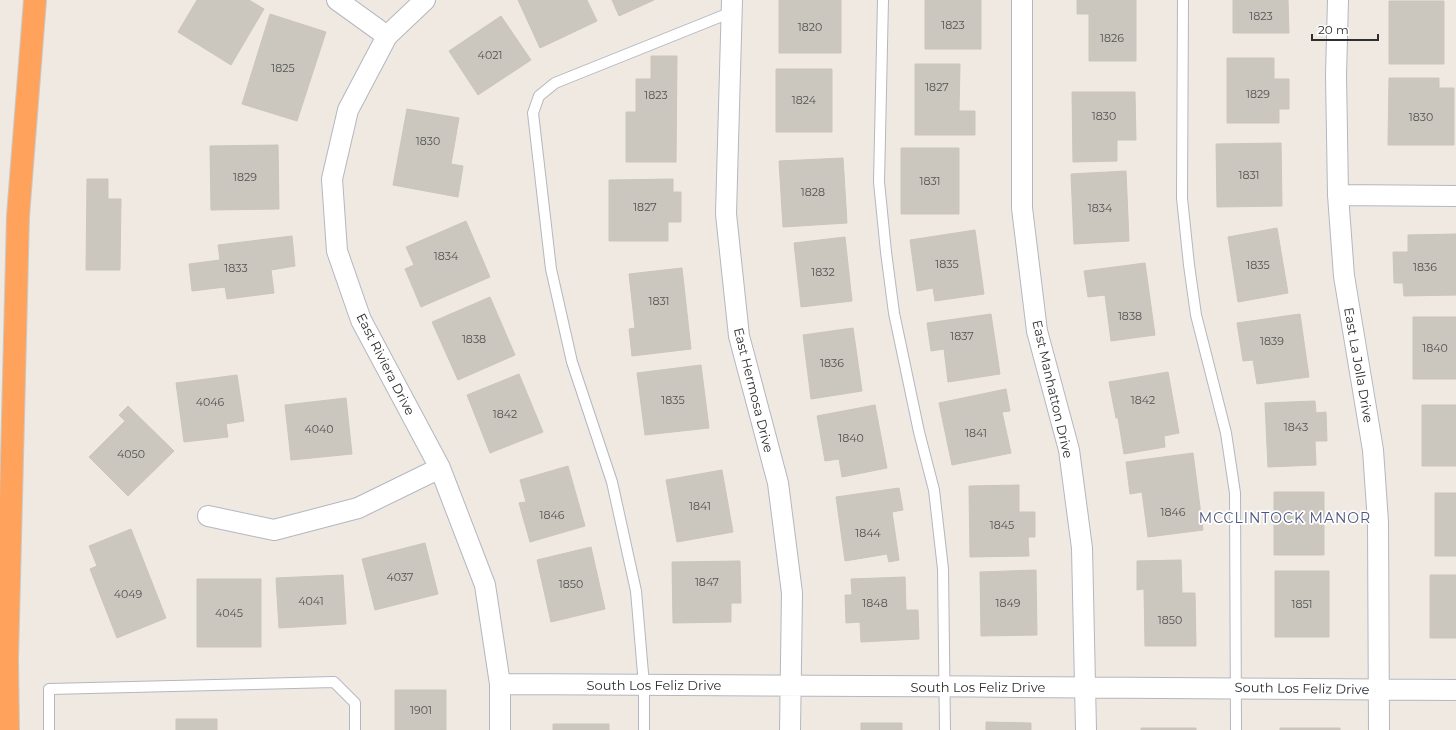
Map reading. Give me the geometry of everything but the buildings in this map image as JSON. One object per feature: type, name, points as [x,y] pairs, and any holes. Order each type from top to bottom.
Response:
[{"type":"highway","points":[[8,730],[7,660],[18,216],[35,0]]},
{"type":"street","points":[[337,0],[388,36]]},
{"type":"street","name":"East Riviera Drive","points":[[425,0],[388,36],[348,110],[332,179],[337,251],[361,320],[440,468],[485,585],[500,684],[500,730]]},
{"type":"street","name":"East Manhatton Drive","points":[[1022,0],[1022,208],[1038,330],[1069,450],[1082,548],[1086,730]]},
{"type":"street","name":"East La Jolla Drive","points":[[1338,0],[1336,82],[1338,195],[1344,276],[1373,450],[1378,522],[1379,730]]},
{"type":"street","name":"East Hermosa Drive","points":[[732,6],[726,214],[739,336],[778,483],[792,593],[790,730]]},
{"type":"street","points":[[1338,195],[1456,196]]},
{"type":"street","points":[[208,516],[274,530],[358,508],[440,468]]},
{"type":"street","name":"South Los Feliz Drive","points":[[500,684],[1086,688],[1236,687],[1456,690]]},
{"type":"lane","points":[[883,0],[879,182],[894,314],[919,432],[934,490],[943,569],[945,730]]},
{"type":"lane","points":[[1183,0],[1182,198],[1196,315],[1226,433],[1235,494],[1236,730]]},
{"type":"lane","points":[[644,730],[644,685],[636,591],[612,482],[572,362],[551,269],[533,113],[539,96],[554,83],[732,6]]},
{"type":"lane","points":[[49,730],[49,689],[334,682],[355,703],[355,730]]},
{"type":"district","name":"MCCLINTOCK MANOR","points":[[1285,518]]}]
